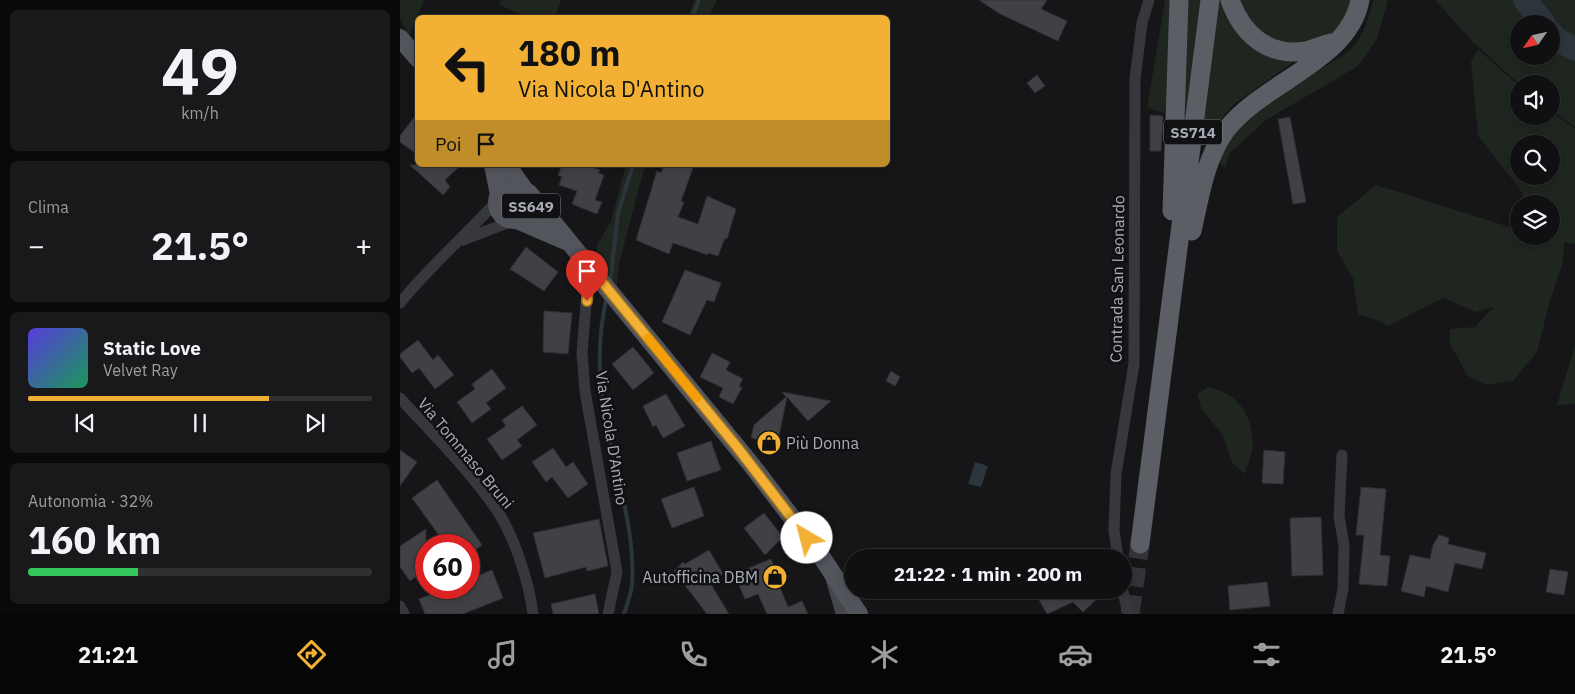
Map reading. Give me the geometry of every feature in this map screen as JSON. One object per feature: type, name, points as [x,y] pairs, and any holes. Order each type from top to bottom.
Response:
[{"type":"highway","points":[[1176,263],[1169,235],[1174,176],[1179,0]]},
{"type":"highway","name":"SS714","points":[[1140,544],[1210,0]]},
{"type":"highway","points":[[1230,0],[1234,11],[1249,34],[1259,43],[1270,48],[1295,52],[1335,42]]},
{"type":"highway","points":[[1176,263],[1191,236],[1207,169],[1216,146],[1227,129],[1262,96],[1328,53],[1335,42],[1350,29],[1360,0]]},
{"type":"main road","points":[[401,38],[415,55]]},
{"type":"main road","name":"SS649","points":[[493,167],[502,216],[571,243]]},
{"type":"main road","name":"SS649","points":[[509,167],[526,191],[571,243],[750,463],[819,554],[859,614]]},
{"type":"main road","name":"SS649","points":[[498,198],[507,187],[513,186],[526,191],[532,204],[530,210],[523,218],[515,220]]},
{"type":"main road","points":[[833,576],[844,614]]},
{"type":"main road","name":"SS649","points":[[833,576],[871,614]]},
{"type":"street","name":"Contrada San Leonardo","points":[[1117,549],[1114,531],[1116,474],[1134,364],[1135,79],[1142,23],[1149,0]]},
{"type":"street","points":[[400,303],[424,274],[457,243],[498,198]]},
{"type":"street","points":[[457,243],[515,220]]},
{"type":"street","name":"Via Nicola D'Antino","points":[[595,273],[582,354],[585,391],[617,572],[608,614]]},
{"type":"street","name":"Via Tommaso Bruni","points":[[400,398],[436,437],[497,510],[517,552],[533,614]]},
{"type":"street","points":[[1338,614],[1343,589],[1344,545],[1338,516],[1342,455]]},
{"type":"street","points":[[1125,599],[1128,614]]},
{"type":"street","points":[[400,606],[404,614]]},
{"type":"shaded area","points":[[400,0],[424,0],[418,15],[415,15],[415,22],[409,37],[400,18]]},
{"type":"shaded area","points":[[501,0],[561,0],[556,15],[523,15],[499,5]]},
{"type":"shaded area","points":[[695,0],[717,0],[710,15],[688,15]]},
{"type":"shaded area","points":[[1165,0],[1352,0],[1343,27],[1234,104],[1215,126],[1147,108]]},
{"type":"shaded area","points":[[1373,0],[1388,0],[1377,39],[1358,66],[1266,120],[1230,153],[1225,167],[1216,160],[1222,147],[1231,135],[1253,112],[1279,93],[1335,61],[1351,49],[1359,39],[1365,26]]},
{"type":"shaded area","points":[[1435,0],[1525,0],[1537,15],[1510,15],[1510,65],[1560,65],[1560,42],[1575,50],[1575,127],[1560,116],[1560,75],[1510,76],[1473,42]]},
{"type":"shaded area","points":[[1526,0],[1575,0],[1575,49],[1560,41],[1560,15],[1538,15]]},
{"type":"shaded area","points":[[1478,49],[1510,78],[1510,125],[1560,125],[1560,118],[1575,129],[1575,244],[1564,242],[1563,262],[1549,304],[1537,352],[1513,381],[1486,385],[1468,376],[1450,344],[1450,329],[1475,327],[1494,307],[1476,312],[1443,298],[1388,326],[1375,319],[1358,315],[1353,278],[1337,251],[1337,217],[1376,185],[1510,227],[1510,245],[1560,245],[1560,195],[1522,195],[1517,185],[1560,185],[1560,135],[1510,135],[1510,176],[1478,136],[1471,62]]},
{"type":"shaded area","points":[[625,167],[644,167],[619,264],[617,285],[597,262],[597,245],[611,221]]},
{"type":"shaded area","points":[[1575,345],[1575,404],[1557,405]]},
{"type":"shaded area","points":[[1208,387],[1227,394],[1241,406],[1246,414],[1252,432],[1253,447],[1245,474],[1233,464],[1222,434],[1202,410],[1197,394]]},
{"type":"shaded area","points":[[975,462],[988,466],[981,487],[968,484]]},
{"type":"building","points":[[979,0],[1047,0],[1041,9],[1067,21],[1058,41],[1000,14]]},
{"type":"building","points":[[1037,75],[1045,86],[1035,93],[1027,83]]},
{"type":"building","points":[[1150,115],[1163,116],[1161,151],[1150,151]]},
{"type":"building","points":[[415,116],[415,153],[400,142],[400,136]]},
{"type":"building","points":[[1290,117],[1306,202],[1293,204],[1278,119]]},
{"type":"building","points":[[410,165],[415,165],[415,167],[459,167],[445,180],[450,187],[443,195]]},
{"type":"building","points":[[561,167],[592,167],[600,170],[598,173],[604,175],[595,200],[602,202],[597,214],[572,204],[577,191],[559,185],[562,177],[558,175]]},
{"type":"building","points":[[663,167],[693,167],[681,201],[684,202],[678,217],[698,224],[707,196],[736,209],[727,239],[725,238],[718,256],[708,253],[708,255],[673,243],[669,254],[636,240],[657,171],[661,173]]},
{"type":"building","points":[[526,247],[558,272],[544,291],[510,269]]},
{"type":"building","points":[[685,270],[721,283],[714,302],[707,300],[690,335],[662,322]]},
{"type":"building","points":[[544,311],[572,313],[568,354],[543,352]]},
{"type":"building","points":[[418,340],[433,360],[438,355],[454,375],[435,389],[419,368],[412,373],[400,357],[400,354]]},
{"type":"building","points":[[633,347],[654,373],[633,390],[612,364]]},
{"type":"building","points":[[712,353],[730,362],[726,370],[743,379],[739,386],[742,388],[733,404],[719,397],[723,388],[700,377]]},
{"type":"building","points":[[492,369],[506,388],[486,403],[491,409],[472,423],[457,402],[475,389],[472,384]]},
{"type":"building","points":[[891,371],[900,377],[895,386],[886,381]]},
{"type":"building","points":[[782,392],[831,401],[808,421],[787,397],[776,450],[763,447],[764,441],[751,438],[754,425],[786,397]]},
{"type":"building","points":[[666,394],[685,426],[663,438],[656,425],[653,427],[643,406]]},
{"type":"building","points":[[522,406],[537,425],[517,440],[522,446],[502,460],[487,439],[506,426],[502,420]]},
{"type":"building","points":[[711,441],[721,470],[687,481],[677,453]]},
{"type":"building","points":[[553,448],[566,467],[573,462],[588,484],[568,498],[552,477],[546,482],[532,462]]},
{"type":"building","points":[[400,450],[417,462],[400,486]]},
{"type":"building","points":[[1264,450],[1285,452],[1283,484],[1262,483]]},
{"type":"building","points":[[437,480],[474,534],[438,534],[412,498]]},
{"type":"building","points":[[694,487],[704,516],[672,528],[661,499]]},
{"type":"building","points":[[1361,487],[1386,489],[1380,555],[1390,556],[1387,586],[1359,584],[1364,535],[1356,535]]},
{"type":"building","points":[[764,513],[783,537],[765,555],[744,528]]},
{"type":"building","points":[[1321,517],[1323,575],[1292,576],[1290,518]]},
{"type":"building","points":[[599,519],[608,566],[587,571],[586,567],[545,578],[533,533]]},
{"type":"building","points":[[426,529],[426,534],[418,534]]},
{"type":"building","points":[[1439,535],[1449,538],[1448,544],[1486,553],[1482,569],[1455,563],[1448,592],[1426,586],[1424,597],[1401,591],[1410,555],[1430,559],[1433,545]]},
{"type":"building","points":[[415,536],[415,578],[410,581],[400,567],[400,546]]},
{"type":"building","points":[[709,550],[723,574],[709,581],[729,614],[707,614],[674,571],[683,562],[685,564]]},
{"type":"building","points":[[771,559],[782,584],[779,585],[788,607],[802,601],[808,614],[767,614],[758,594],[745,599],[734,574]]},
{"type":"building","points":[[1550,569],[1568,572],[1564,595],[1546,592]]},
{"type":"building","points":[[492,570],[503,598],[463,614],[425,614],[419,599],[480,599],[480,575]]},
{"type":"building","points":[[1267,582],[1270,606],[1230,610],[1228,586]]},
{"type":"building","points":[[595,594],[599,614],[553,614],[551,604]]},
{"type":"building","points":[[1039,599],[1097,599],[1083,612],[1073,602],[1047,614]]},
{"type":"waterway","points":[[693,15],[699,0]]},
{"type":"waterway","points":[[1525,0],[1537,15]]},
{"type":"waterway","points":[[1560,41],[1575,49]]},
{"type":"waterway","points":[[610,284],[618,213],[632,167]]},
{"type":"waterway","points":[[607,296],[600,344],[600,376],[606,424],[631,545],[632,585],[624,614]]},
{"type":"tunnel","points":[[1130,614],[1140,544]]},
{"type":"slow traffic","points":[[648,338],[697,398]]},
{"type":"place","name":"Più Donna","points":[[769,443]]},
{"type":"place","name":"Autofficina DBM","points":[[775,577]]},
{"type":"route","points":[[587,301],[589,266],[737,447],[807,538]]}]
